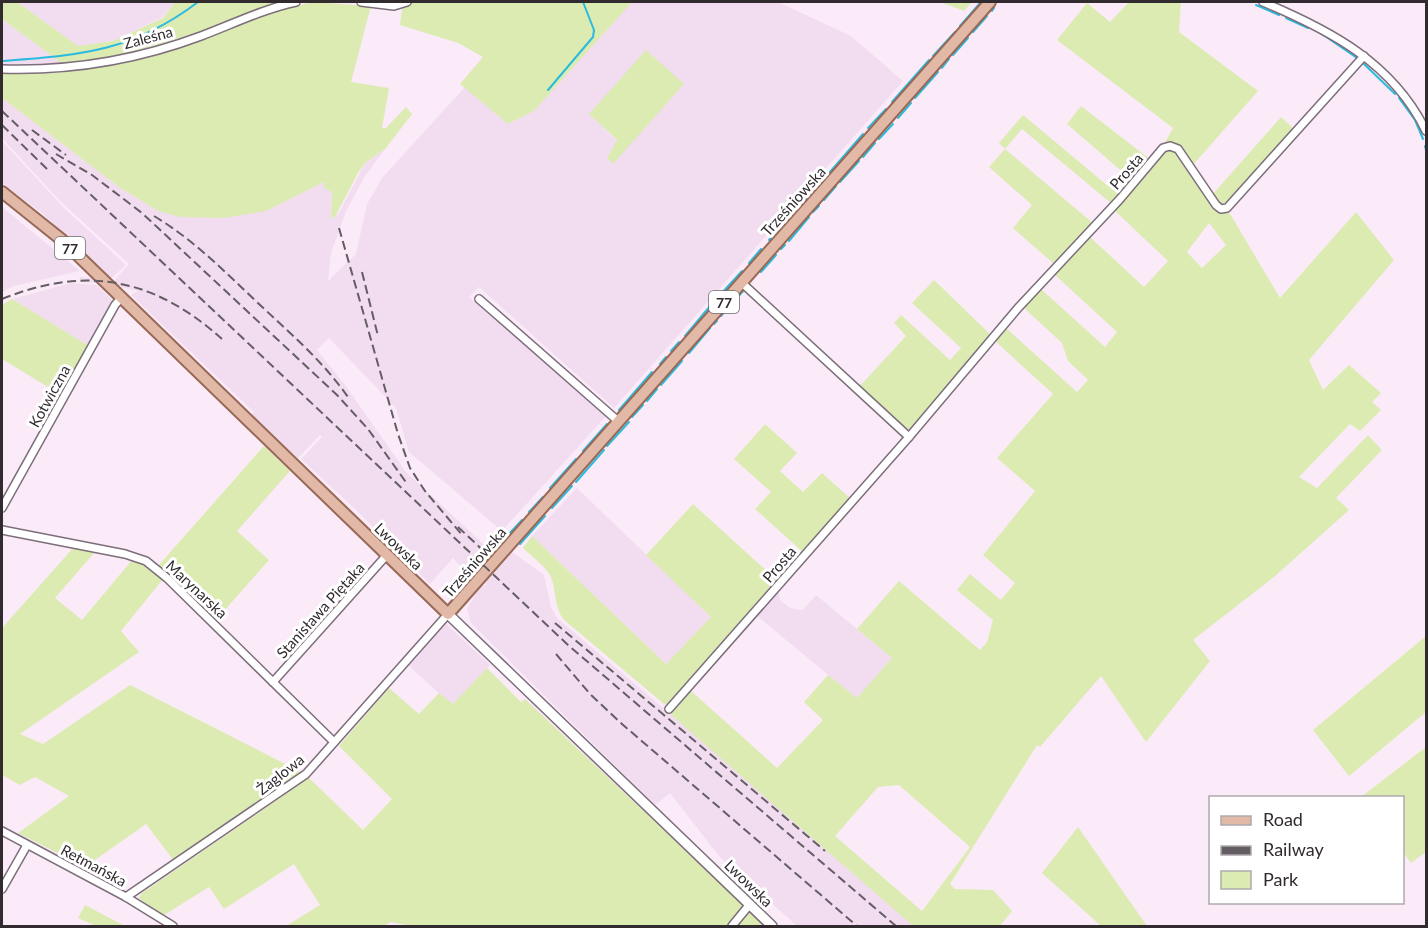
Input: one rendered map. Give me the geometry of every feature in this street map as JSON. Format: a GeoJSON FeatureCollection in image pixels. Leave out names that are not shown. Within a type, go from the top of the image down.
{"type":"FeatureCollection","features":[{"type":"Feature","properties":{"kind":"main road","name":"Trześniowska"},"geometry":{"type":"LineString","coordinates":[[448,614],[990,2]]}},
{"type":"Feature","properties":{"kind":"main road","name":"Lwowska"},"geometry":{"type":"LineString","coordinates":[[2,192],[58,237],[122,298],[386,556],[772,927]]}},
{"type":"Feature","properties":{"kind":"street","name":"Zaleśna"},"geometry":{"type":"LineString","coordinates":[[2,69],[49,69],[101,63],[200,36],[253,13],[297,2]]}},
{"type":"Feature","properties":{"kind":"street"},"geometry":{"type":"LineString","coordinates":[[361,2],[394,6],[407,2]]}},
{"type":"Feature","properties":{"kind":"street"},"geometry":{"type":"LineString","coordinates":[[1263,2],[1323,28],[1364,56],[1407,97],[1426,130]]}},
{"type":"Feature","properties":{"kind":"street","name":"Prosta"},"geometry":{"type":"LineString","coordinates":[[669,709],[909,437],[1018,308],[1120,199],[1163,148],[1170,146],[1178,149],[1216,206],[1221,209],[1227,208],[1364,56]]}},
{"type":"Feature","properties":{"kind":"street"},"geometry":{"type":"LineString","coordinates":[[741,282],[909,437]]}},
{"type":"Feature","properties":{"kind":"street","name":"Kotwiczna"},"geometry":{"type":"LineString","coordinates":[[2,508],[115,305],[122,298]]}},
{"type":"Feature","properties":{"kind":"street"},"geometry":{"type":"LineString","coordinates":[[479,299],[618,421]]}},
{"type":"Feature","properties":{"kind":"street","name":"Marynarska"},"geometry":{"type":"LineString","coordinates":[[2,530],[125,554],[146,561],[334,742]]}},
{"type":"Feature","properties":{"kind":"street","name":"Stanisława Piętaka"},"geometry":{"type":"LineString","coordinates":[[273,682],[386,556]]}},
{"type":"Feature","properties":{"kind":"street","name":"Żaglowa"},"geometry":{"type":"LineString","coordinates":[[126,897],[296,782],[448,614]]}},
{"type":"Feature","properties":{"kind":"street","name":"Retmańska"},"geometry":{"type":"LineString","coordinates":[[2,831],[126,897],[173,927]]}},
{"type":"Feature","properties":{"kind":"street"},"geometry":{"type":"LineString","coordinates":[[2,889],[27,845]]}},
{"type":"Feature","properties":{"kind":"street"},"geometry":{"type":"LineString","coordinates":[[732,927],[750,904]]}},
{"type":"Feature","properties":{"kind":"shaded area"},"geometry":{"type":"Polygon","coordinates":[[[17,2],[175,2],[163,17],[113,41],[78,46],[17,2]]]}},
{"type":"Feature","properties":{"kind":"shaded area"},"geometry":{"type":"Polygon","coordinates":[[[631,2],[778,2],[851,36],[903,81],[614,408],[479,287],[469,297],[606,416],[502,531],[409,452],[396,408],[329,338],[317,350],[345,385],[406,472],[493,553],[489,557],[499,566],[512,552],[544,575],[551,607],[557,618],[740,773],[913,926],[797,926],[719,856],[670,793],[655,805],[471,623],[467,609],[480,587],[487,585],[474,573],[470,577],[453,558],[430,584],[301,459],[322,437],[320,435],[298,458],[251,416],[254,412],[131,295],[138,291],[107,284],[80,282],[80,277],[115,280],[129,264],[59,200],[2,138],[2,98],[119,187],[158,211],[266,211],[326,181],[332,192],[331,218],[340,211],[365,163],[386,148],[365,176],[346,211],[331,253],[328,281],[356,254],[367,204],[382,178],[465,87],[508,124],[533,111],[631,2]],[[684,84],[589,114],[618,142],[608,154],[684,84]]]}},
{"type":"Feature","properties":{"kind":"shaded area"},"geometry":{"type":"Polygon","coordinates":[[[2,19],[64,65],[3,66],[2,19]]]}},
{"type":"Feature","properties":{"kind":"shaded area"},"geometry":{"type":"Polygon","coordinates":[[[2,141],[64,208],[126,265],[110,279],[42,213],[2,183],[2,141]]]}},
{"type":"Feature","properties":{"kind":"shaded area"},"geometry":{"type":"Polygon","coordinates":[[[2,207],[80,271],[14,286],[2,292],[2,207]]]}},
{"type":"Feature","properties":{"kind":"shaded area"},"geometry":{"type":"Polygon","coordinates":[[[71,283],[97,285],[114,302],[89,346],[12,299],[71,283]]]}},
{"type":"Feature","properties":{"kind":"shaded area"},"geometry":{"type":"Polygon","coordinates":[[[577,488],[711,617],[666,664],[532,536],[577,488]]]}},
{"type":"Feature","properties":{"kind":"shaded area"},"geometry":{"type":"Polygon","coordinates":[[[778,589],[780,600],[790,608],[803,610],[816,595],[892,658],[857,699],[756,615],[778,589]]]}},
{"type":"Feature","properties":{"kind":"shaded area"},"geometry":{"type":"Polygon","coordinates":[[[446,624],[490,665],[452,705],[409,666],[446,624]]]}},
{"type":"Feature","properties":{"kind":"green space"},"geometry":{"type":"Polygon","coordinates":[[[2,2],[17,2],[78,46],[113,41],[163,18],[175,2],[281,2],[169,42],[64,65],[2,19],[2,2]]]}},
{"type":"Feature","properties":{"kind":"green space"},"geometry":{"type":"Polygon","coordinates":[[[313,2],[371,6],[351,82],[389,88],[382,128],[386,128],[406,107],[412,114],[386,148],[365,163],[335,217],[331,218],[332,192],[324,188],[324,182],[266,211],[224,218],[180,217],[158,211],[119,187],[2,98],[2,73],[67,72],[118,63],[313,2]]]}},
{"type":"Feature","properties":{"kind":"green space"},"geometry":{"type":"Polygon","coordinates":[[[412,2],[632,2],[534,111],[508,124],[460,84],[483,57],[458,43],[400,25],[402,9],[412,2]]]}},
{"type":"Feature","properties":{"kind":"green space"},"geometry":{"type":"Polygon","coordinates":[[[940,2],[972,2],[964,11],[940,2]]]}},
{"type":"Feature","properties":{"kind":"green space"},"geometry":{"type":"Polygon","coordinates":[[[1129,2],[1181,2],[1179,32],[1258,91],[1193,165],[1179,145],[1171,142],[1163,146],[1173,128],[1057,40],[1087,3],[1110,22],[1129,2]]]}},
{"type":"Feature","properties":{"kind":"green space"},"geometry":{"type":"Polygon","coordinates":[[[646,50],[684,84],[613,164],[607,158],[617,140],[589,114],[646,50]]]}},
{"type":"Feature","properties":{"kind":"green space"},"geometry":{"type":"Polygon","coordinates":[[[1081,106],[1151,160],[1133,181],[1067,124],[1081,106]]]}},
{"type":"Feature","properties":{"kind":"green space"},"geometry":{"type":"Polygon","coordinates":[[[1023,115],[1120,196],[1112,204],[1022,129],[1005,149],[999,143],[1023,115]]]}},
{"type":"Feature","properties":{"kind":"green space"},"geometry":{"type":"Polygon","coordinates":[[[1281,117],[1294,129],[1230,202],[1219,205],[1212,195],[1281,117]]]}},
{"type":"Feature","properties":{"kind":"green space"},"geometry":{"type":"Polygon","coordinates":[[[1172,148],[1183,158],[1217,212],[1229,212],[1280,298],[1356,212],[1394,260],[1309,360],[1323,390],[1349,365],[1381,393],[1372,402],[1381,410],[1360,431],[1350,424],[1299,477],[1317,488],[1368,435],[1382,450],[1336,498],[1349,510],[1274,577],[1193,640],[1210,661],[1146,742],[1101,676],[1040,747],[1037,745],[950,884],[955,889],[993,890],[1012,911],[1000,926],[913,926],[669,713],[690,690],[777,768],[823,720],[804,702],[828,675],[857,698],[892,658],[857,629],[899,581],[980,650],[987,642],[993,620],[957,590],[970,574],[1001,600],[1015,583],[983,555],[1035,491],[997,458],[1053,394],[994,340],[1006,328],[1077,392],[1088,380],[1068,361],[1062,343],[1023,307],[1041,289],[1105,347],[1117,332],[1054,274],[1089,236],[1144,287],[1168,261],[1114,210],[1166,149],[1172,148]],[[1209,223],[1187,252],[1202,268],[1226,245],[1209,223]],[[899,785],[878,787],[835,836],[922,911],[970,847],[899,785]]]}},
{"type":"Feature","properties":{"kind":"green space"},"geometry":{"type":"Polygon","coordinates":[[[1005,149],[1094,224],[1055,265],[1013,228],[1032,205],[989,167],[1005,149]]]}},
{"type":"Feature","properties":{"kind":"green space"},"geometry":{"type":"Polygon","coordinates":[[[934,280],[991,335],[911,429],[904,428],[860,386],[906,336],[894,323],[901,315],[950,360],[961,348],[912,303],[934,280]]]}},
{"type":"Feature","properties":{"kind":"green space"},"geometry":{"type":"Polygon","coordinates":[[[12,299],[89,346],[61,395],[2,359],[2,305],[12,299]]]}},
{"type":"Feature","properties":{"kind":"green space"},"geometry":{"type":"Polygon","coordinates":[[[765,424],[797,453],[780,471],[803,492],[822,473],[851,499],[804,553],[755,509],[771,492],[734,459],[765,424]]]}},
{"type":"Feature","properties":{"kind":"green space"},"geometry":{"type":"Polygon","coordinates":[[[264,446],[290,471],[237,531],[269,560],[216,620],[159,565],[264,446]]]}},
{"type":"Feature","properties":{"kind":"green space"},"geometry":{"type":"Polygon","coordinates":[[[693,504],[779,582],[670,704],[664,704],[564,620],[558,609],[550,575],[523,548],[532,536],[666,664],[711,617],[646,555],[693,504]]]}},
{"type":"Feature","properties":{"kind":"green space"},"geometry":{"type":"Polygon","coordinates":[[[73,548],[95,552],[55,598],[82,620],[132,560],[145,565],[163,579],[121,631],[139,652],[20,734],[43,744],[130,685],[301,772],[174,861],[146,824],[85,867],[18,833],[69,796],[35,777],[20,785],[2,775],[2,628],[73,548]]]}},
{"type":"Feature","properties":{"kind":"green space"},"geometry":{"type":"Polygon","coordinates":[[[1426,636],[1426,712],[1349,776],[1313,730],[1426,636]]]}},
{"type":"Feature","properties":{"kind":"green space"},"geometry":{"type":"Polygon","coordinates":[[[487,668],[521,702],[525,699],[745,907],[729,926],[411,926],[391,922],[383,926],[286,926],[320,905],[294,864],[224,909],[209,887],[161,917],[139,898],[142,893],[309,778],[363,830],[392,799],[339,746],[389,688],[419,714],[439,693],[453,704],[487,668]]]}},
{"type":"Feature","properties":{"kind":"green space"},"geometry":{"type":"Polygon","coordinates":[[[1426,747],[1426,852],[1411,863],[1404,853],[1404,796],[1362,796],[1426,747]]]}},
{"type":"Feature","properties":{"kind":"green space"},"geometry":{"type":"Polygon","coordinates":[[[1078,827],[1147,926],[1101,926],[1042,873],[1078,827]]]}},
{"type":"Feature","properties":{"kind":"green space"},"geometry":{"type":"Polygon","coordinates":[[[85,905],[125,926],[96,926],[78,918],[85,905]]]}},
{"type":"Feature","properties":{"kind":"green space"},"geometry":{"type":"Polygon","coordinates":[[[748,909],[765,926],[734,926],[748,909]]]}},
{"type":"Feature","properties":{"kind":"waterway"},"geometry":{"type":"LineString","coordinates":[[2,61],[81,53],[105,48],[151,31],[174,19],[198,2]]}},
{"type":"Feature","properties":{"kind":"waterway"},"geometry":{"type":"LineString","coordinates":[[548,90],[593,37],[594,30],[583,2]]}},
{"type":"Feature","properties":{"kind":"waterway"},"geometry":{"type":"LineString","coordinates":[[960,26],[981,2]]}},
{"type":"Feature","properties":{"kind":"waterway"},"geometry":{"type":"LineString","coordinates":[[1256,5],[1279,15]]}},
{"type":"Feature","properties":{"kind":"waterway"},"geometry":{"type":"LineString","coordinates":[[973,32],[987,16]]}},
{"type":"Feature","properties":{"kind":"waterway"},"geometry":{"type":"LineString","coordinates":[[1286,18],[1308,28]]}},
{"type":"Feature","properties":{"kind":"waterway"},"geometry":{"type":"LineString","coordinates":[[933,56],[955,32]]}},
{"type":"Feature","properties":{"kind":"waterway"},"geometry":{"type":"LineString","coordinates":[[1319,32],[1357,58]]}},
{"type":"Feature","properties":{"kind":"waterway"},"geometry":{"type":"LineString","coordinates":[[953,55],[968,38]]}},
{"type":"Feature","properties":{"kind":"waterway"},"geometry":{"type":"LineString","coordinates":[[942,68],[949,59]]}},
{"type":"Feature","properties":{"kind":"waterway"},"geometry":{"type":"LineString","coordinates":[[892,102],[929,60]]}},
{"type":"Feature","properties":{"kind":"waterway"},"geometry":{"type":"LineString","coordinates":[[1363,63],[1395,94]]}},
{"type":"Feature","properties":{"kind":"waterway"},"geometry":{"type":"LineString","coordinates":[[915,98],[938,72]]}},
{"type":"Feature","properties":{"kind":"waterway"},"geometry":{"type":"LineString","coordinates":[[1399,98],[1415,120],[1423,139]]}},
{"type":"Feature","properties":{"kind":"waterway"},"geometry":{"type":"LineString","coordinates":[[898,118],[911,103]]}},
{"type":"Feature","properties":{"kind":"waterway"},"geometry":{"type":"LineString","coordinates":[[868,128],[886,109]]}},
{"type":"Feature","properties":{"kind":"waterway"},"geometry":{"type":"LineString","coordinates":[[879,139],[893,124]]}},
{"type":"Feature","properties":{"kind":"waterway"},"geometry":{"type":"LineString","coordinates":[[823,180],[863,134]]}},
{"type":"Feature","properties":{"kind":"waterway"},"geometry":{"type":"LineString","coordinates":[[863,157],[875,143]]}},
{"type":"Feature","properties":{"kind":"waterway"},"geometry":{"type":"LineString","coordinates":[[1425,146],[1426,150]]}},
{"type":"Feature","properties":{"kind":"waterway"},"geometry":{"type":"LineString","coordinates":[[840,182],[859,161]]}},
{"type":"Feature","properties":{"kind":"waterway"},"geometry":{"type":"LineString","coordinates":[[789,218],[817,186]]}},
{"type":"Feature","properties":{"kind":"waterway"},"geometry":{"type":"LineString","coordinates":[[824,200],[836,186]]}},
{"type":"Feature","properties":{"kind":"waterway"},"geometry":{"type":"LineString","coordinates":[[813,212],[819,206]]}},
{"type":"Feature","properties":{"kind":"waterway"},"geometry":{"type":"LineString","coordinates":[[789,241],[809,217]]}},
{"type":"Feature","properties":{"kind":"waterway"},"geometry":{"type":"LineString","coordinates":[[769,240],[785,222]]}},
{"type":"Feature","properties":{"kind":"waterway"},"geometry":{"type":"LineString","coordinates":[[781,249],[785,245]]}},
{"type":"Feature","properties":{"kind":"waterway"},"geometry":{"type":"LineString","coordinates":[[749,263],[761,249]]}},
{"type":"Feature","properties":{"kind":"waterway"},"geometry":{"type":"LineString","coordinates":[[761,272],[776,255]]}},
{"type":"Feature","properties":{"kind":"waterway"},"geometry":{"type":"LineString","coordinates":[[720,295],[742,271]]}},
{"type":"Feature","properties":{"kind":"waterway"},"geometry":{"type":"LineString","coordinates":[[721,316],[744,290]]}},
{"type":"Feature","properties":{"kind":"waterway"},"geometry":{"type":"LineString","coordinates":[[685,336],[711,305]]}},
{"type":"Feature","properties":{"kind":"waterway"},"geometry":{"type":"LineString","coordinates":[[714,324],[717,321]]}},
{"type":"Feature","properties":{"kind":"waterway"},"geometry":{"type":"LineString","coordinates":[[689,353],[710,328]]}},
{"type":"Feature","properties":{"kind":"waterway"},"geometry":{"type":"LineString","coordinates":[[671,351],[679,342]]}},
{"type":"Feature","properties":{"kind":"waterway"},"geometry":{"type":"LineString","coordinates":[[660,364],[666,357]]}},
{"type":"Feature","properties":{"kind":"waterway"},"geometry":{"type":"LineString","coordinates":[[661,385],[682,361]]}},
{"type":"Feature","properties":{"kind":"waterway"},"geometry":{"type":"LineString","coordinates":[[619,410],[652,372]]}},
{"type":"Feature","properties":{"kind":"waterway"},"geometry":{"type":"LineString","coordinates":[[647,401],[657,389]]}},
{"type":"Feature","properties":{"kind":"waterway"},"geometry":{"type":"LineString","coordinates":[[632,417],[643,405]]}},
{"type":"Feature","properties":{"kind":"waterway"},"geometry":{"type":"LineString","coordinates":[[607,446],[629,422]]}},
{"type":"Feature","properties":{"kind":"waterway"},"geometry":{"type":"LineString","coordinates":[[583,451],[607,424]]}},
{"type":"Feature","properties":{"kind":"waterway"},"geometry":{"type":"LineString","coordinates":[[576,482],[604,450]]}},
{"type":"Feature","properties":{"kind":"waterway"},"geometry":{"type":"LineString","coordinates":[[550,488],[576,459]]}},
{"type":"Feature","properties":{"kind":"waterway"},"geometry":{"type":"LineString","coordinates":[[552,508],[572,486]]}},
{"type":"Feature","properties":{"kind":"waterway"},"geometry":{"type":"LineString","coordinates":[[529,512],[543,497]]}},
{"type":"Feature","properties":{"kind":"waterway"},"geometry":{"type":"LineString","coordinates":[[520,544],[545,516]]}},
{"type":"Feature","properties":{"kind":"waterway"},"geometry":{"type":"LineString","coordinates":[[509,534],[522,520]]}},
{"type":"Feature","properties":{"kind":"waterway"},"geometry":{"type":"LineString","coordinates":[[488,556],[500,542]]}},
{"type":"Feature","properties":{"kind":"waterway"},"geometry":{"type":"LineString","coordinates":[[460,588],[473,573]]}},
{"type":"Feature","properties":{"kind":"railway"},"geometry":{"type":"LineString","coordinates":[[2,111],[568,645],[896,926]]}},
{"type":"Feature","properties":{"kind":"railway"},"geometry":{"type":"LineString","coordinates":[[2,125],[48,170]]}},
{"type":"Feature","properties":{"kind":"railway"},"geometry":{"type":"LineString","coordinates":[[32,130],[66,155]]}},
{"type":"Feature","properties":{"kind":"railway"},"geometry":{"type":"LineString","coordinates":[[56,154],[92,175],[142,213],[337,395],[368,429],[408,485]]}},
{"type":"Feature","properties":{"kind":"railway"},"geometry":{"type":"LineString","coordinates":[[154,216],[196,246],[234,280],[319,361],[350,400]]}},
{"type":"Feature","properties":{"kind":"railway"},"geometry":{"type":"LineString","coordinates":[[339,228],[398,434],[410,468],[425,491],[463,536]]}},
{"type":"Feature","properties":{"kind":"railway"},"geometry":{"type":"LineString","coordinates":[[362,272],[378,336]]}},
{"type":"Feature","properties":{"kind":"railway"},"geometry":{"type":"LineString","coordinates":[[2,299],[33,288],[62,282],[118,283],[171,302],[222,339]]}},
{"type":"Feature","properties":{"kind":"railway"},"geometry":{"type":"LineString","coordinates":[[458,527],[487,554]]}},
{"type":"Feature","properties":{"kind":"railway"},"geometry":{"type":"LineString","coordinates":[[555,623],[825,851]]}},
{"type":"Feature","properties":{"kind":"railway"},"geometry":{"type":"LineString","coordinates":[[556,654],[590,694],[622,724],[857,926]]}}]}
